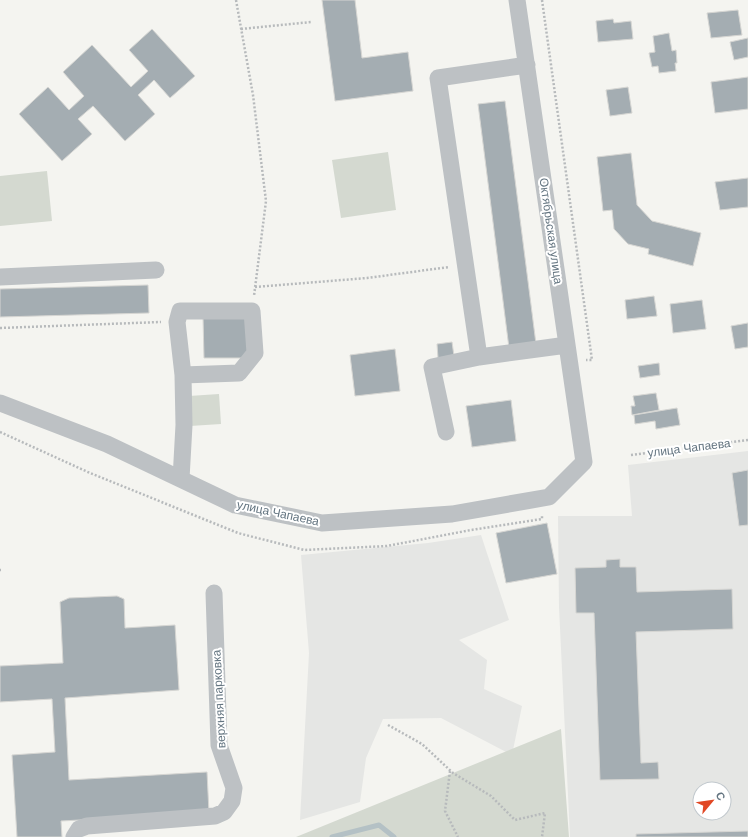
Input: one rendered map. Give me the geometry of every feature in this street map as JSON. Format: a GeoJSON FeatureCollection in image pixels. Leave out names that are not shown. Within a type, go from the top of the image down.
{"type":"FeatureCollection","features":[{"type":"Feature","properties":{"kind":"street","name":"Октябрьская улица"},"geometry":{"type":"LineString","coordinates":[[517,0],[584,462]]}},
{"type":"Feature","properties":{"kind":"street"},"geometry":{"type":"LineString","coordinates":[[479,357],[438,78],[527,65]]}},
{"type":"Feature","properties":{"kind":"street"},"geometry":{"type":"LineString","coordinates":[[0,277],[156,270]]}},
{"type":"Feature","properties":{"kind":"street"},"geometry":{"type":"LineString","coordinates":[[181,479],[184,425],[183,376],[177,322],[180,311],[252,310],[255,353],[239,373],[183,376]]}},
{"type":"Feature","properties":{"kind":"street"},"geometry":{"type":"LineString","coordinates":[[446,432],[432,367],[479,357],[567,345]]}},
{"type":"Feature","properties":{"kind":"street","name":"улица Чапаева"},"geometry":{"type":"LineString","coordinates":[[0,403],[107,444],[235,505],[322,523],[452,514],[549,497],[584,462]]}},
{"type":"Feature","properties":{"kind":"street","name":"верхняя парковка"},"geometry":{"type":"LineString","coordinates":[[74,837],[79,829],[87,826],[215,816],[224,812],[232,802],[234,788],[219,745],[214,593]]}},
{"type":"Feature","properties":{"kind":"path"},"geometry":{"type":"LineString","coordinates":[[236,0],[252,95],[266,201],[252,310]]}},
{"type":"Feature","properties":{"kind":"path"},"geometry":{"type":"LineString","coordinates":[[542,0],[592,360],[570,362]]}},
{"type":"Feature","properties":{"kind":"path"},"geometry":{"type":"LineString","coordinates":[[241,29],[312,22]]}},
{"type":"Feature","properties":{"kind":"path"},"geometry":{"type":"LineString","coordinates":[[255,287],[367,278],[465,265]]}},
{"type":"Feature","properties":{"kind":"path"},"geometry":{"type":"LineString","coordinates":[[0,328],[146,323]]}},
{"type":"Feature","properties":{"kind":"path","name":"улица Чапаева"},"geometry":{"type":"LineString","coordinates":[[631,455],[748,440]]}},
{"type":"Feature","properties":{"kind":"path"},"geometry":{"type":"LineString","coordinates":[[388,725],[422,744],[450,771],[491,796],[515,820],[545,813],[542,837]]}},
{"type":"Feature","properties":{"kind":"path"},"geometry":{"type":"LineString","coordinates":[[450,771],[445,811],[458,837]]}},
{"type":"Feature","properties":{"kind":"shaded area"},"geometry":{"type":"Polygon","coordinates":[[[388,152],[396,210],[341,218],[332,160],[388,152]]]}},
{"type":"Feature","properties":{"kind":"shaded area"},"geometry":{"type":"Polygon","coordinates":[[[47,171],[52,221],[0,226],[0,176],[47,171]]]}},
{"type":"Feature","properties":{"kind":"shaded area"},"geometry":{"type":"Polygon","coordinates":[[[219,394],[221,424],[190,426],[189,396],[219,394]]]}},
{"type":"Feature","properties":{"kind":"shaded area"},"geometry":{"type":"Polygon","coordinates":[[[748,451],[748,837],[570,837],[559,607],[558,516],[632,516],[628,465],[748,451]]]}},
{"type":"Feature","properties":{"kind":"shaded area"},"geometry":{"type":"Polygon","coordinates":[[[481,535],[509,620],[459,640],[487,660],[484,689],[522,706],[512,755],[441,718],[383,719],[366,758],[360,802],[300,820],[309,653],[301,555],[428,543],[481,535]]]}},
{"type":"Feature","properties":{"kind":"shaded area"},"geometry":{"type":"Polygon","coordinates":[[[561,729],[569,837],[296,837],[561,729]]]}},
{"type":"Feature","properties":{"kind":"building"},"geometry":{"type":"Polygon","coordinates":[[[322,0],[355,0],[362,58],[408,52],[413,91],[335,101],[322,0]]]}},
{"type":"Feature","properties":{"kind":"building"},"geometry":{"type":"Polygon","coordinates":[[[738,10],[742,35],[711,38],[707,13],[738,10]]]}},
{"type":"Feature","properties":{"kind":"building"},"geometry":{"type":"Polygon","coordinates":[[[613,19],[614,23],[631,21],[633,39],[598,42],[596,21],[613,19]]]}},
{"type":"Feature","properties":{"kind":"building"},"geometry":{"type":"Polygon","coordinates":[[[152,29],[195,76],[170,98],[154,80],[138,95],[155,114],[125,141],[93,106],[78,119],[92,134],[62,161],[19,114],[48,87],[69,110],[84,96],[63,72],[92,45],[131,87],[148,71],[129,50],[152,29]]]}},
{"type":"Feature","properties":{"kind":"building"},"geometry":{"type":"Polygon","coordinates":[[[669,33],[672,51],[676,50],[676,71],[659,73],[658,66],[652,67],[649,53],[655,52],[653,36],[669,33]]]}},
{"type":"Feature","properties":{"kind":"building"},"geometry":{"type":"Polygon","coordinates":[[[748,38],[748,57],[734,60],[730,42],[748,38]]]}},
{"type":"Feature","properties":{"kind":"building"},"geometry":{"type":"Polygon","coordinates":[[[748,77],[748,109],[715,113],[711,82],[748,77]]]}},
{"type":"Feature","properties":{"kind":"building"},"geometry":{"type":"Polygon","coordinates":[[[628,87],[632,113],[610,116],[606,90],[628,87]]]}},
{"type":"Feature","properties":{"kind":"building"},"geometry":{"type":"Polygon","coordinates":[[[505,101],[536,344],[509,348],[478,104],[505,101]]]}},
{"type":"Feature","properties":{"kind":"building"},"geometry":{"type":"Polygon","coordinates":[[[631,153],[637,205],[652,221],[701,233],[693,266],[648,254],[649,249],[628,244],[614,229],[612,210],[603,211],[597,157],[631,153]]]}},
{"type":"Feature","properties":{"kind":"building"},"geometry":{"type":"Polygon","coordinates":[[[748,178],[748,207],[720,210],[715,182],[748,178]]]}},
{"type":"Feature","properties":{"kind":"building"},"geometry":{"type":"Polygon","coordinates":[[[148,285],[149,313],[0,317],[0,289],[148,285]]]}},
{"type":"Feature","properties":{"kind":"building"},"geometry":{"type":"Polygon","coordinates":[[[654,296],[657,316],[627,319],[625,300],[654,296]]]}},
{"type":"Feature","properties":{"kind":"building"},"geometry":{"type":"Polygon","coordinates":[[[702,300],[706,329],[673,333],[670,304],[702,300]]]}},
{"type":"Feature","properties":{"kind":"building"},"geometry":{"type":"Polygon","coordinates":[[[248,316],[249,358],[204,358],[203,317],[248,316]]]}},
{"type":"Feature","properties":{"kind":"building"},"geometry":{"type":"Polygon","coordinates":[[[748,323],[748,347],[735,349],[731,326],[748,323]]]}},
{"type":"Feature","properties":{"kind":"building"},"geometry":{"type":"Polygon","coordinates":[[[452,342],[454,356],[438,358],[437,344],[452,342]]]}},
{"type":"Feature","properties":{"kind":"building"},"geometry":{"type":"Polygon","coordinates":[[[395,349],[400,391],[355,396],[350,355],[395,349]]]}},
{"type":"Feature","properties":{"kind":"building"},"geometry":{"type":"Polygon","coordinates":[[[659,363],[660,375],[640,378],[638,366],[659,363]]]}},
{"type":"Feature","properties":{"kind":"building"},"geometry":{"type":"Polygon","coordinates":[[[656,393],[659,410],[632,415],[631,406],[635,406],[633,396],[656,393]]]}},
{"type":"Feature","properties":{"kind":"building"},"geometry":{"type":"Polygon","coordinates":[[[511,400],[516,441],[472,447],[466,406],[511,400]]]}},
{"type":"Feature","properties":{"kind":"building"},"geometry":{"type":"Polygon","coordinates":[[[677,408],[680,425],[656,429],[655,421],[635,424],[634,415],[677,408]]]}},
{"type":"Feature","properties":{"kind":"building"},"geometry":{"type":"Polygon","coordinates":[[[748,470],[748,525],[739,526],[732,473],[748,470]]]}},
{"type":"Feature","properties":{"kind":"building"},"geometry":{"type":"Polygon","coordinates":[[[547,523],[557,574],[506,583],[496,533],[547,523]]]}},
{"type":"Feature","properties":{"kind":"building"},"geometry":{"type":"Polygon","coordinates":[[[620,559],[620,567],[636,567],[637,592],[732,589],[733,629],[636,632],[641,763],[658,762],[659,779],[600,780],[594,613],[576,613],[575,568],[606,567],[606,560],[620,559]]]}},
{"type":"Feature","properties":{"kind":"building"},"geometry":{"type":"Polygon","coordinates":[[[117,596],[124,599],[125,628],[175,625],[179,690],[65,698],[69,780],[207,772],[209,813],[61,821],[62,837],[17,837],[12,755],[55,752],[52,699],[0,702],[0,666],[63,663],[60,602],[69,598],[117,596]]]}},
{"type":"Feature","properties":{"kind":"building"},"geometry":{"type":"Polygon","coordinates":[[[748,831],[748,837],[636,837],[636,834],[748,831]]]}},
{"type":"Feature","properties":{"kind":"waterway"},"geometry":{"type":"LineString","coordinates":[[332,837],[379,825],[394,837]]}}]}
